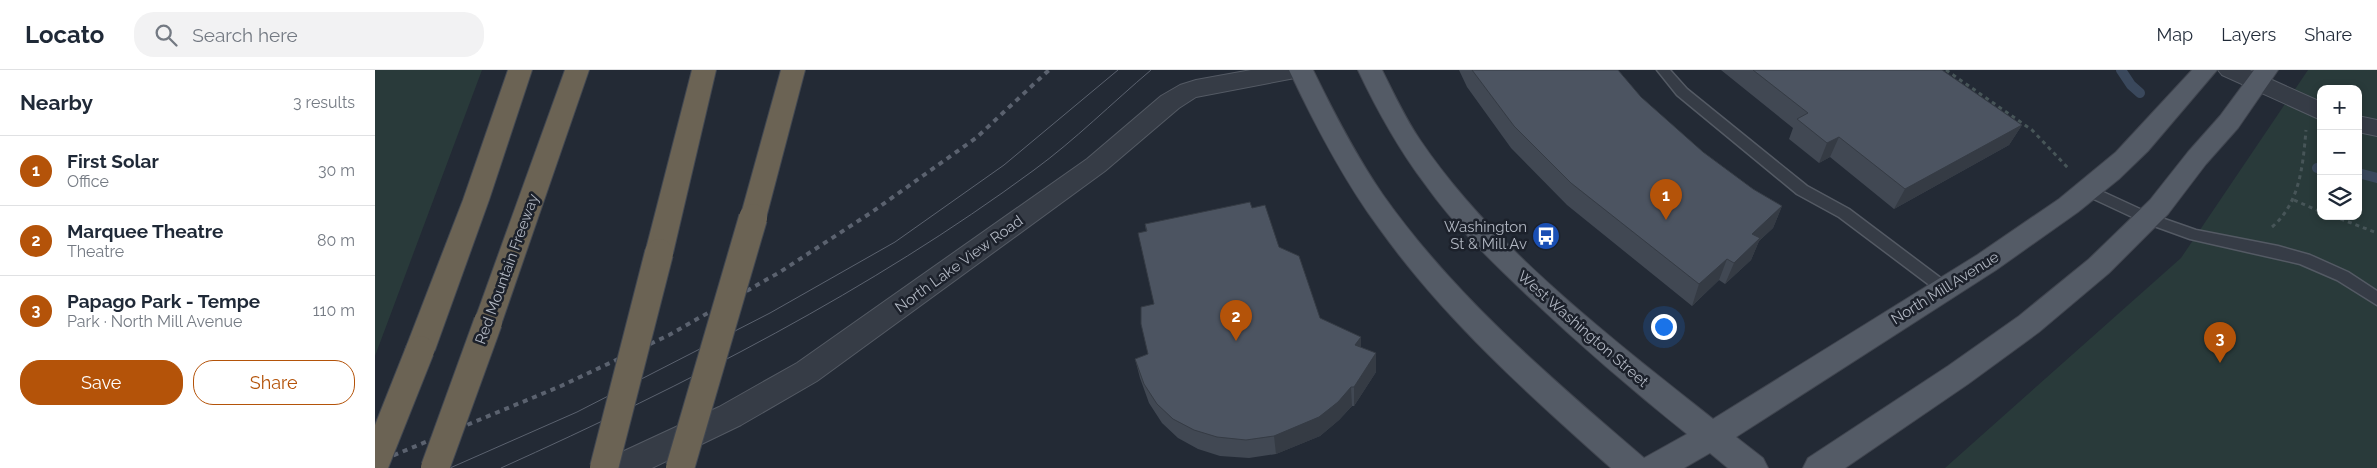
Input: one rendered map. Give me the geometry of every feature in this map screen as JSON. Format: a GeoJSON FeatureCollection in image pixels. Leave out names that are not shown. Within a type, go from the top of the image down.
{"type":"FeatureCollection","features":[{"type":"Feature","properties":{"kind":"highway"},"geometry":{"type":"LineString","coordinates":[[375,463],[476,200],[520,70]]}},
{"type":"Feature","properties":{"kind":"highway","name":"Red Mountain Freeway"},"geometry":{"type":"LineString","coordinates":[[435,468],[577,70]]}},
{"type":"Feature","properties":{"kind":"highway"},"geometry":{"type":"LineString","coordinates":[[603,468],[704,70]]}},
{"type":"Feature","properties":{"kind":"highway"},"geometry":{"type":"LineString","coordinates":[[680,468],[753,218],[793,70]]}},
{"type":"Feature","properties":{"kind":"main road"},"geometry":{"type":"LineString","coordinates":[[1301,70],[1323,118],[1351,167],[1403,242],[1439,284],[1497,345],[1633,468]]}},
{"type":"Feature","properties":{"kind":"main road","name":"West Washington Street"},"geometry":{"type":"LineString","coordinates":[[1370,70],[1402,132],[1422,163],[1459,211],[1516,269],[1656,393],[1752,468]]}},
{"type":"Feature","properties":{"kind":"main road","name":"North Mill Avenue"},"geometry":{"type":"LineString","coordinates":[[1655,468],[1712,438],[2027,235],[2088,190],[2148,134],[2205,70]]}},
{"type":"Feature","properties":{"kind":"main road"},"geometry":{"type":"LineString","coordinates":[[1819,468],[1950,380],[2029,324],[2099,266],[2147,219],[2229,122],[2262,76]]}},
{"type":"Feature","properties":{"kind":"street","name":"North Lake View Road"},"geometry":{"type":"LineString","coordinates":[[620,468],[729,416],[807,372],[1095,165],[1170,102],[1204,86],[1295,70]]}},
{"type":"Feature","properties":{"kind":"street"},"geometry":{"type":"LineString","coordinates":[[2230,70],[2262,76],[2307,107],[2317,111]]}},
{"type":"Feature","properties":{"kind":"street"},"geometry":{"type":"LineString","coordinates":[[2362,125],[2377,128]]}},
{"type":"Feature","properties":{"kind":"lane"},"geometry":{"type":"LineString","coordinates":[[1663,70],[1681,92],[1802,190],[1844,213],[1945,289]]}},
{"type":"Feature","properties":{"kind":"lane"},"geometry":{"type":"LineString","coordinates":[[2088,190],[2147,219],[2209,240],[2277,251],[2310,260],[2341,274],[2377,299]]}},
{"type":"Feature","properties":{"kind":"path"},"geometry":{"type":"LineString","coordinates":[[1946,70],[2033,130],[2088,190]]}},
{"type":"Feature","properties":{"kind":"path"},"geometry":{"type":"LineString","coordinates":[[2241,246],[2278,223],[2294,200],[2307,132]]}},
{"type":"Feature","properties":{"kind":"path"},"geometry":{"type":"LineString","coordinates":[[2294,200],[2317,210]]}},
{"type":"Feature","properties":{"kind":"path"},"geometry":{"type":"LineString","coordinates":[[2343,220],[2377,233]]}},
{"type":"Feature","properties":{"kind":"shaded area"},"geometry":{"type":"Polygon","coordinates":[[[375,70],[482,70],[375,356],[375,70]]]}},
{"type":"Feature","properties":{"kind":"shaded area"},"geometry":{"type":"Polygon","coordinates":[[[2308,70],[2377,70],[2377,468],[1945,468],[2181,258],[2308,70]]]}},
{"type":"Feature","properties":{"kind":"building"},"geometry":{"type":"Polygon","coordinates":[[[1472,70],[1618,70],[1641,97],[1703,152],[1753,189],[1782,206],[1752,234],[1760,238],[1734,263],[1727,259],[1699,284],[1571,183],[1514,126],[1472,70]]]}},
{"type":"Feature","properties":{"kind":"building"},"geometry":{"type":"Polygon","coordinates":[[[1753,70],[1942,70],[2022,125],[1905,189],[1839,137],[1827,143],[1797,119],[1808,113],[1753,70]]]}},
{"type":"Feature","properties":{"kind":"building"},"geometry":{"type":"Polygon","coordinates":[[[1250,202],[1252,208],[1265,205],[1279,247],[1299,256],[1320,318],[1361,337],[1355,345],[1376,353],[1354,387],[1351,387],[1338,402],[1319,417],[1274,436],[1246,440],[1217,437],[1194,430],[1173,419],[1157,404],[1144,384],[1135,359],[1148,354],[1141,324],[1141,307],[1154,304],[1138,233],[1147,231],[1145,224],[1250,202]]]}},
{"type":"Feature","properties":{"kind":"waterway"},"geometry":{"type":"LineString","coordinates":[[2121,70],[2131,85],[2140,93]]}},
{"type":"Feature","properties":{"kind":"waterway"},"geometry":{"type":"LineString","coordinates":[[2362,174],[2377,178]]}},
{"type":"Feature","properties":{"kind":"tram line"},"geometry":{"type":"LineString","coordinates":[[450,468],[577,412],[770,313],[895,242],[1004,165],[1118,70]]}},
{"type":"Feature","properties":{"kind":"tram line"},"geometry":{"type":"LineString","coordinates":[[501,468],[708,369],[776,333],[908,256],[1034,170],[1079,134],[1151,70]]}},
{"type":"Feature","properties":{"kind":"railway"},"geometry":{"type":"LineString","coordinates":[[375,463],[561,386],[669,335],[780,272],[872,212],[976,138],[1049,70]]}},
{"type":"Feature","properties":{"kind":"place","name":"First Solar"},"geometry":{"type":"Point","coordinates":[1666,220]}},
{"type":"Feature","properties":{"kind":"place","name":"Washington St & Mill Av"},"geometry":{"type":"Point","coordinates":[1546,236]}},
{"type":"Feature","properties":{"kind":"place","name":"Marquee Theatre"},"geometry":{"type":"Point","coordinates":[1236,341]}},
{"type":"Feature","properties":{"kind":"place","name":"Papago Park - Tempe"},"geometry":{"type":"Point","coordinates":[2220,363]}}]}
